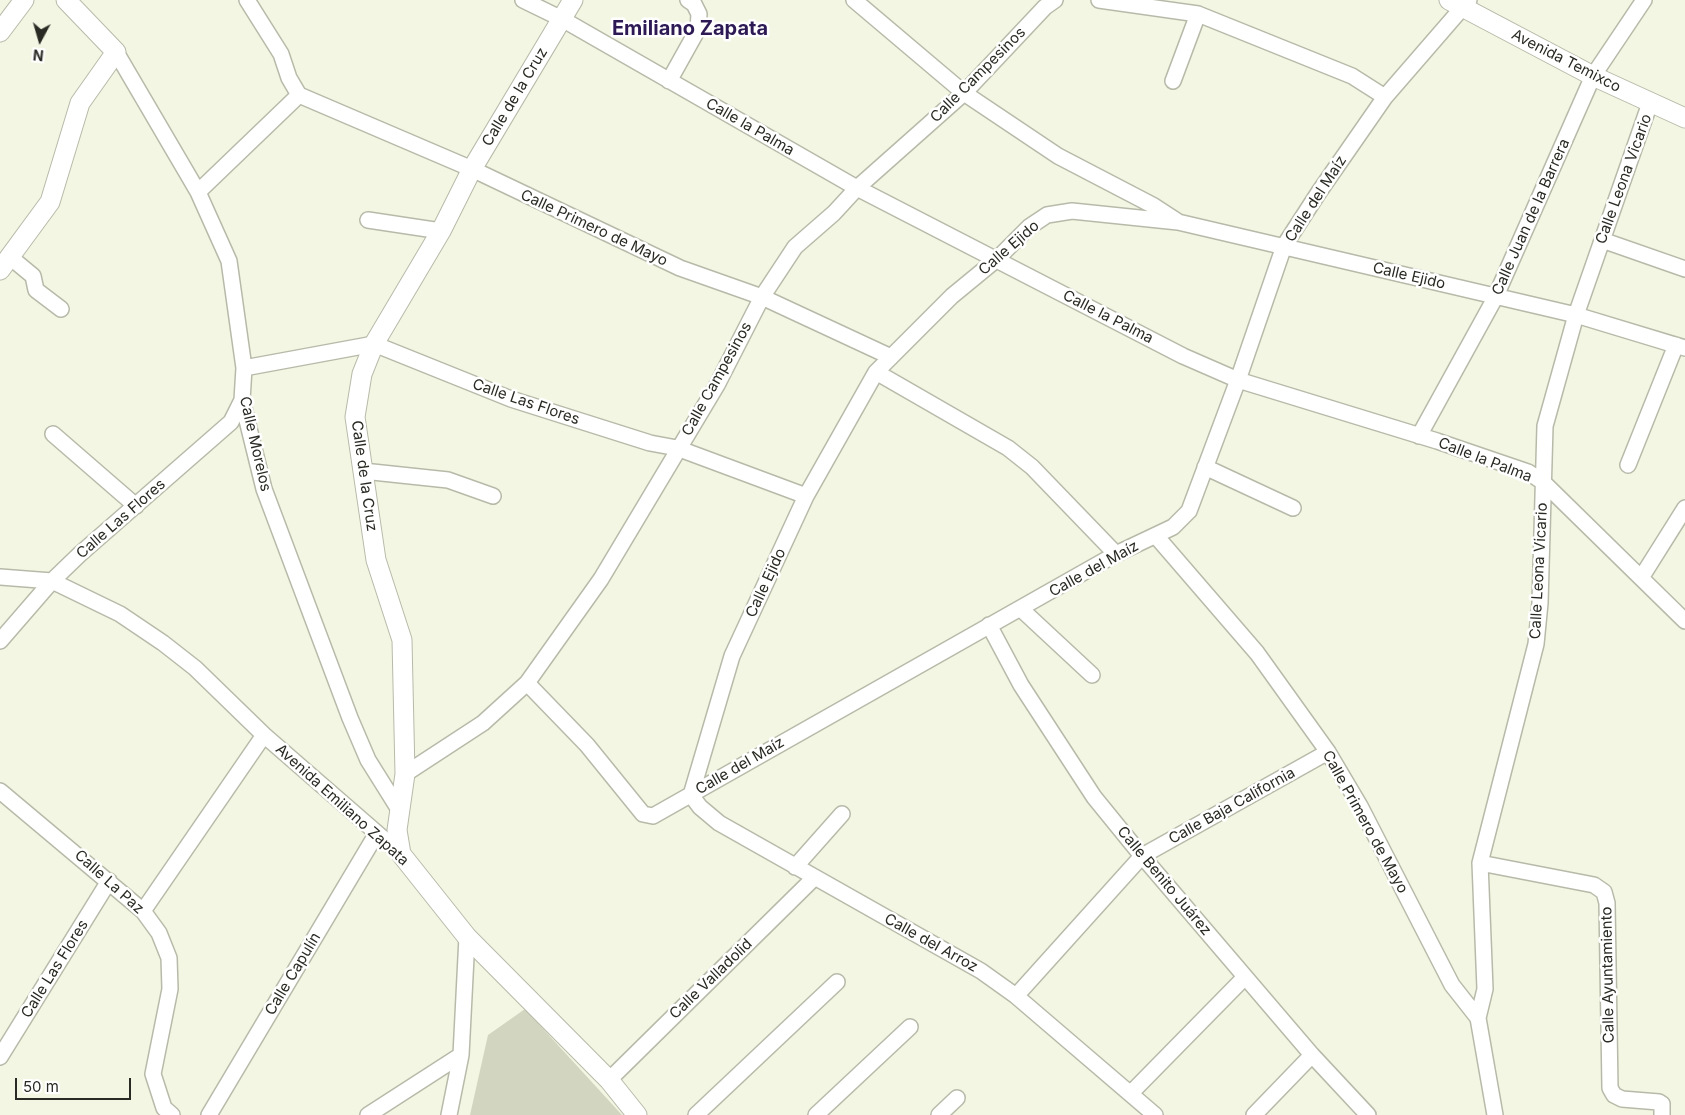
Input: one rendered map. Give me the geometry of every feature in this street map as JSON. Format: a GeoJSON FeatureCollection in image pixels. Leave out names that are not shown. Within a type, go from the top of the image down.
{"type":"FeatureCollection","features":[{"type":"Feature","properties":{"kind":"main road"},"geometry":{"type":"LineString","coordinates":[[0,32],[24,0]]}},
{"type":"Feature","properties":{"kind":"main road"},"geometry":{"type":"LineString","coordinates":[[5,264],[50,202],[80,103],[116,52],[66,0]]}},
{"type":"Feature","properties":{"kind":"main road","name":"Calle de la Cruz"},"geometry":{"type":"LineString","coordinates":[[401,854],[397,830],[398,808],[405,774],[402,640],[376,560],[355,416],[357,394],[364,366],[374,344],[441,231],[472,169],[574,0]]}},
{"type":"Feature","properties":{"kind":"main road","name":"Avenida Temixco"},"geometry":{"type":"LineString","coordinates":[[1460,2],[1593,76],[1650,104],[1685,118]]}},
{"type":"Feature","properties":{"kind":"main road","name":"Avenida Emiliano Zapata"},"geometry":{"type":"LineString","coordinates":[[401,854],[467,937],[609,1080],[637,1115]]}},
{"type":"Feature","properties":{"kind":"street"},"geometry":{"type":"LineString","coordinates":[[198,192],[299,94],[289,78],[282,54],[246,0]]}},
{"type":"Feature","properties":{"kind":"street","name":"Calle la Palma"},"geometry":{"type":"LineString","coordinates":[[522,0],[562,20],[857,188],[1183,356],[1238,380],[1420,436],[1528,472],[1542,482],[1685,621]]}},
{"type":"Feature","properties":{"kind":"street"},"geometry":{"type":"LineString","coordinates":[[669,81],[698,29],[699,14],[694,4],[688,0]]}},
{"type":"Feature","properties":{"kind":"street"},"geometry":{"type":"LineString","coordinates":[[854,0],[964,93],[1058,156],[1154,206],[1178,222]]}},
{"type":"Feature","properties":{"kind":"street","name":"Calle Campesinos"},"geometry":{"type":"LineString","coordinates":[[405,774],[483,723],[527,682],[601,579],[677,448],[717,385],[762,297],[795,247],[834,213],[857,188],[964,93],[1045,7],[1055,0]]}},
{"type":"Feature","properties":{"kind":"street"},"geometry":{"type":"LineString","coordinates":[[1098,0],[1198,14],[1352,76],[1385,97]]}},
{"type":"Feature","properties":{"kind":"street","name":"Calle Juan de la Barrera"},"geometry":{"type":"LineString","coordinates":[[1420,436],[1495,298],[1593,76],[1644,0]]}},
{"type":"Feature","properties":{"kind":"street","name":"Calle del Maíz"},"geometry":{"type":"LineString","coordinates":[[527,682],[587,745],[643,814],[653,816],[989,625],[1021,610],[1116,554],[1172,527],[1189,511],[1238,380],[1284,246],[1385,97],[1460,2]]}},
{"type":"Feature","properties":{"kind":"street"},"geometry":{"type":"LineString","coordinates":[[1173,81],[1198,14]]}},
{"type":"Feature","properties":{"kind":"street","name":"Calle Morelos"},"geometry":{"type":"LineString","coordinates":[[116,52],[198,192],[229,261],[244,368],[242,400],[264,489],[328,663],[368,760],[398,808]]}},
{"type":"Feature","properties":{"kind":"street","name":"Calle Primero de Mayo"},"geometry":{"type":"LineString","coordinates":[[299,94],[472,169],[680,268],[762,297],[891,357]]}},
{"type":"Feature","properties":{"kind":"street","name":"Calle Leona Vicario"},"geometry":{"type":"LineString","coordinates":[[1478,1018],[1485,989],[1480,862],[1536,644],[1540,603],[1545,426],[1576,315],[1650,104]]}},
{"type":"Feature","properties":{"kind":"street","name":"Calle Ejido"},"geometry":{"type":"LineString","coordinates":[[691,795],[732,656],[806,496],[876,372],[952,296],[997,259],[1029,227],[1047,215],[1072,211],[1178,222],[1411,275],[1495,298],[1576,315],[1681,347]]}},
{"type":"Feature","properties":{"kind":"street"},"geometry":{"type":"LineString","coordinates":[[368,220],[441,231]]}},
{"type":"Feature","properties":{"kind":"street"},"geometry":{"type":"LineString","coordinates":[[1602,240],[1685,269]]}},
{"type":"Feature","properties":{"kind":"street"},"geometry":{"type":"LineString","coordinates":[[5,264],[33,276],[36,290],[61,309]]}},
{"type":"Feature","properties":{"kind":"street"},"geometry":{"type":"LineString","coordinates":[[244,368],[374,344]]}},
{"type":"Feature","properties":{"kind":"street","name":"Calle Las Flores"},"geometry":{"type":"LineString","coordinates":[[374,344],[511,399],[650,443],[677,448],[806,496]]}},
{"type":"Feature","properties":{"kind":"street"},"geometry":{"type":"LineString","coordinates":[[1628,465],[1681,347]]}},
{"type":"Feature","properties":{"kind":"street"},"geometry":{"type":"LineString","coordinates":[[876,372],[1008,448],[1032,467],[1116,554]]}},
{"type":"Feature","properties":{"kind":"street","name":"Calle Las Flores"},"geometry":{"type":"LineString","coordinates":[[0,641],[52,581],[80,554],[232,422],[242,400]]}},
{"type":"Feature","properties":{"kind":"street"},"geometry":{"type":"LineString","coordinates":[[53,434],[136,506]]}},
{"type":"Feature","properties":{"kind":"street"},"geometry":{"type":"LineString","coordinates":[[1205,467],[1293,508]]}},
{"type":"Feature","properties":{"kind":"street"},"geometry":{"type":"LineString","coordinates":[[363,471],[448,480],[493,496]]}},
{"type":"Feature","properties":{"kind":"street"},"geometry":{"type":"LineString","coordinates":[[1641,578],[1685,508]]}},
{"type":"Feature","properties":{"kind":"street","name":"Calle Primero de Mayo"},"geometry":{"type":"LineString","coordinates":[[1156,536],[1257,652],[1328,752],[1360,806],[1452,985],[1478,1018],[1495,1115]]}},
{"type":"Feature","properties":{"kind":"street"},"geometry":{"type":"LineString","coordinates":[[0,577],[52,581]]}},
{"type":"Feature","properties":{"kind":"street","name":"Avenida Emiliano Zapata"},"geometry":{"type":"LineString","coordinates":[[52,581],[120,614],[163,643],[195,668],[264,735],[401,854]]}},
{"type":"Feature","properties":{"kind":"street"},"geometry":{"type":"LineString","coordinates":[[1021,610],[1092,675]]}},
{"type":"Feature","properties":{"kind":"street","name":"Calle Benito Juárez"},"geometry":{"type":"LineString","coordinates":[[989,625],[1021,685],[1094,797],[1312,1055],[1368,1115]]}},
{"type":"Feature","properties":{"kind":"street"},"geometry":{"type":"LineString","coordinates":[[143,911],[264,735]]}},
{"type":"Feature","properties":{"kind":"street","name":"Calle Baja California"},"geometry":{"type":"LineString","coordinates":[[1016,996],[1142,856],[1328,752]]}},
{"type":"Feature","properties":{"kind":"street","name":"Calle La Paz"},"geometry":{"type":"LineString","coordinates":[[0,791],[143,911],[159,933],[169,958],[170,989],[153,1074],[164,1108],[172,1115]]}},
{"type":"Feature","properties":{"kind":"street","name":"Calle del Arroz"},"geometry":{"type":"LineString","coordinates":[[691,795],[700,807],[719,823],[981,971],[1016,996],[1155,1115]]}},
{"type":"Feature","properties":{"kind":"street"},"geometry":{"type":"LineString","coordinates":[[795,867],[842,814]]}},
{"type":"Feature","properties":{"kind":"street","name":"Calle Capulín"},"geometry":{"type":"LineString","coordinates":[[209,1115],[377,833]]}},
{"type":"Feature","properties":{"kind":"street","name":"Calle Ayuntamiento"},"geometry":{"type":"LineString","coordinates":[[1480,862],[1594,885],[1604,892],[1607,904],[1610,1088],[1614,1096],[1622,1099],[1659,1102],[1662,1104],[1662,1115]]}},
{"type":"Feature","properties":{"kind":"street","name":"Calle Valladolid"},"geometry":{"type":"LineString","coordinates":[[609,1080],[814,878]]}},
{"type":"Feature","properties":{"kind":"street","name":"Calle Las Flores"},"geometry":{"type":"LineString","coordinates":[[0,1057],[109,881]]}},
{"type":"Feature","properties":{"kind":"street"},"geometry":{"type":"LineString","coordinates":[[449,1115],[461,1055],[467,937]]}},
{"type":"Feature","properties":{"kind":"street"},"geometry":{"type":"LineString","coordinates":[[1131,1093],[1245,977]]}},
{"type":"Feature","properties":{"kind":"street"},"geometry":{"type":"LineString","coordinates":[[696,1115],[837,982]]}},
{"type":"Feature","properties":{"kind":"street"},"geometry":{"type":"LineString","coordinates":[[816,1115],[910,1027]]}},
{"type":"Feature","properties":{"kind":"street"},"geometry":{"type":"LineString","coordinates":[[368,1115],[461,1055]]}},
{"type":"Feature","properties":{"kind":"street"},"geometry":{"type":"LineString","coordinates":[[1254,1115],[1312,1055]]}},
{"type":"Feature","properties":{"kind":"street"},"geometry":{"type":"LineString","coordinates":[[938,1115],[957,1098]]}},
{"type":"Feature","properties":{"kind":"green space"},"geometry":{"type":"Polygon","coordinates":[[[525,1009],[622,1115],[470,1115],[488,1035],[525,1009]]]}},
{"type":"Feature","properties":{"kind":"district","name":"Emiliano Zapata"},"geometry":{"type":"Point","coordinates":[690,29]}}]}
